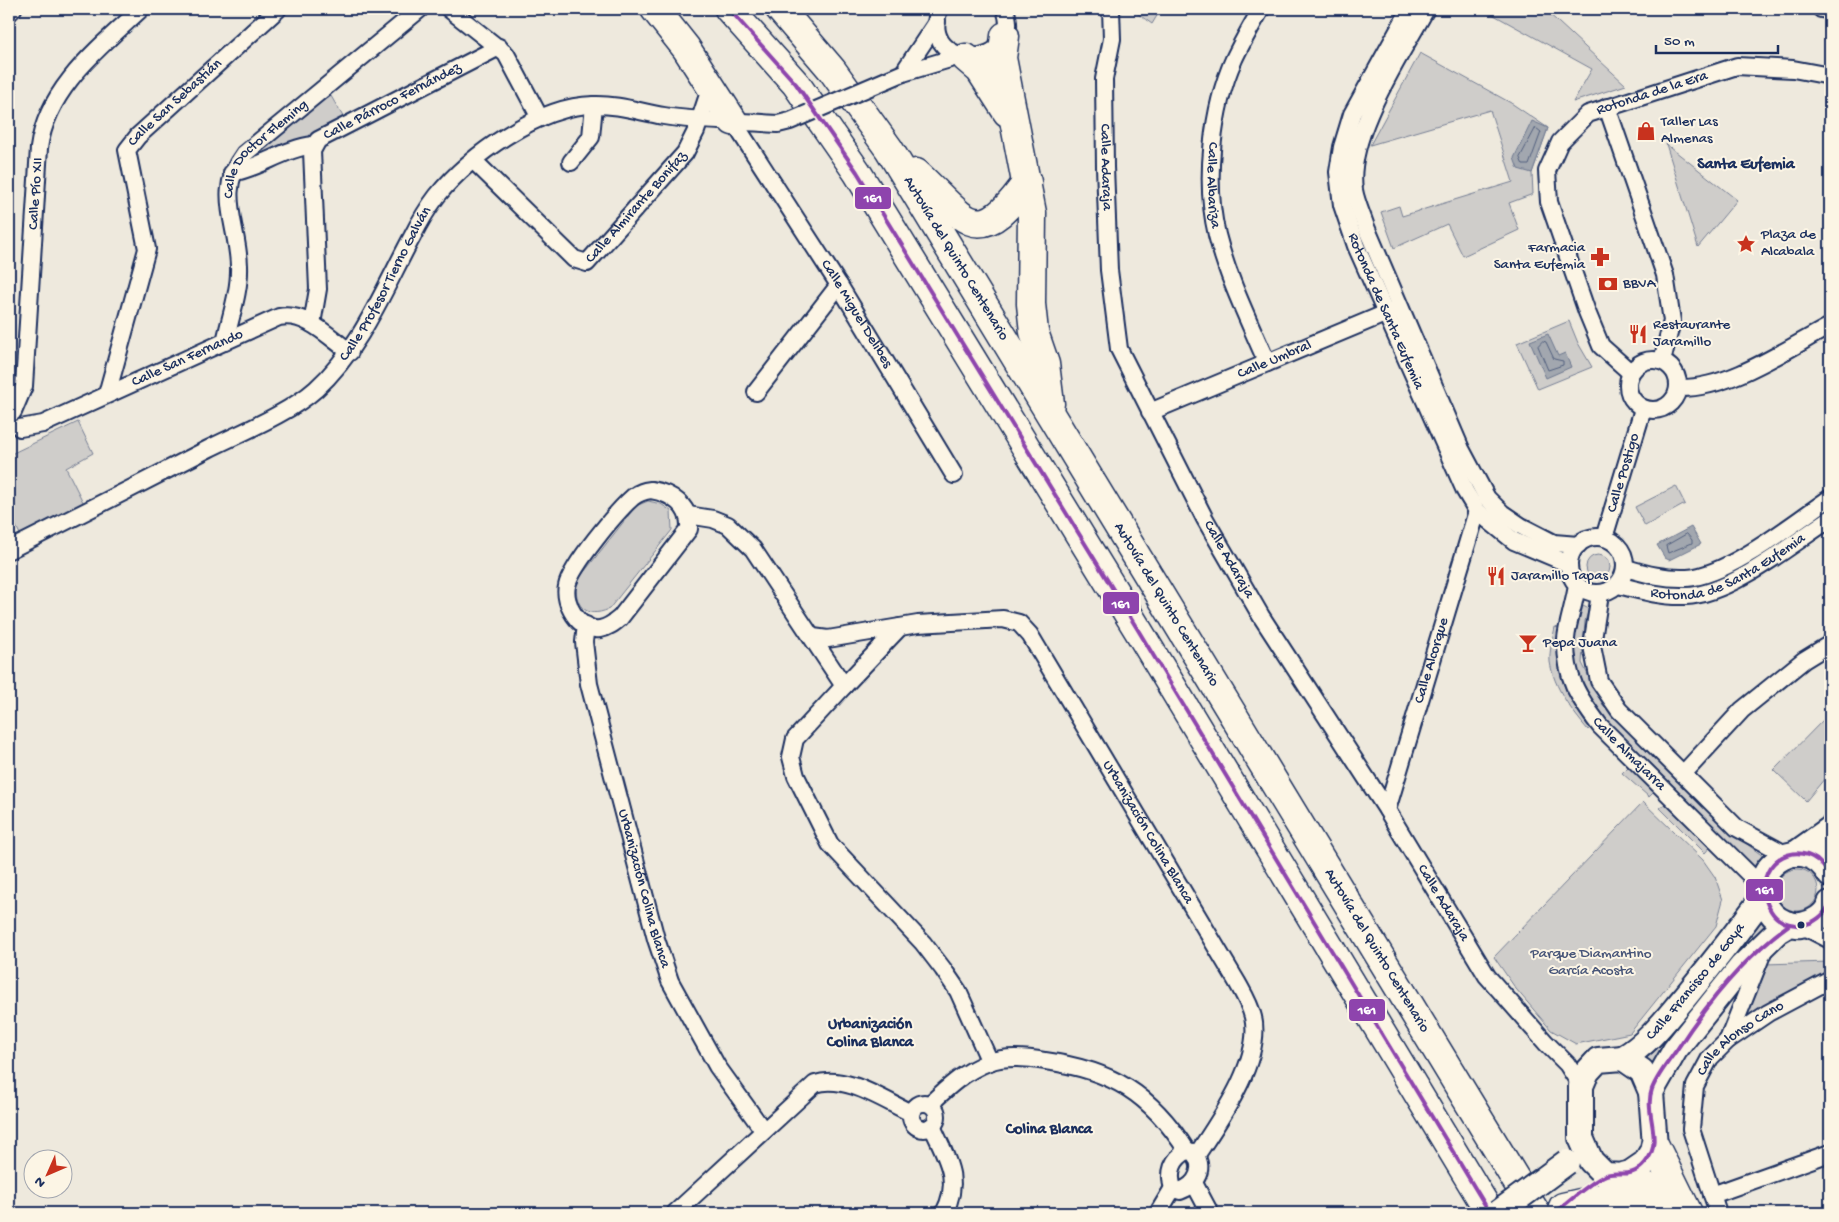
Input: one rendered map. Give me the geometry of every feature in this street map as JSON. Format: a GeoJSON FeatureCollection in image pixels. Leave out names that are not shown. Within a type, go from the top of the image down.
{"type":"FeatureCollection","features":[{"type":"Feature","properties":{"kind":"highway"},"geometry":{"type":"LineString","coordinates":[[655,9],[686,48],[734,121]]}},
{"type":"Feature","properties":{"kind":"highway"},"geometry":{"type":"LineString","coordinates":[[729,9],[796,84],[857,172],[1143,638],[1490,1213]]}},
{"type":"Feature","properties":{"kind":"highway","name":"Autovía del Quinto Centenario"},"geometry":{"type":"LineString","coordinates":[[780,9],[832,70],[889,149],[1536,1213]]}},
{"type":"Feature","properties":{"kind":"highway"},"geometry":{"type":"LineString","coordinates":[[1005,36],[1002,58],[1032,213],[1031,304],[1034,332],[1044,364],[1051,414]]}},
{"type":"Feature","properties":{"kind":"highway"},"geometry":{"type":"LineString","coordinates":[[963,57],[980,70],[1014,122]]}},
{"type":"Feature","properties":{"kind":"highway"},"geometry":{"type":"LineString","coordinates":[[889,149],[934,189],[952,211],[973,223],[992,221],[1010,206],[1027,182]]}},
{"type":"Feature","properties":{"kind":"highway"},"geometry":{"type":"LineString","coordinates":[[1655,1146],[1688,1213]]}},
{"type":"Feature","properties":{"kind":"highway"},"geometry":{"type":"LineString","coordinates":[[1615,1176],[1650,1188],[1678,1213]]}},
{"type":"Feature","properties":{"kind":"highway"},"geometry":{"type":"LineString","coordinates":[[1559,1210],[1607,1197],[1648,1202],[1673,1213]]}},
{"type":"Feature","properties":{"kind":"street"},"geometry":{"type":"LineString","coordinates":[[9,13],[13,9]]}},
{"type":"Feature","properties":{"kind":"street","name":"Calle Pío XII"},"geometry":{"type":"LineString","coordinates":[[11,412],[24,386],[39,148],[45,121],[54,103],[86,60],[142,9]]}},
{"type":"Feature","properties":{"kind":"street","name":"Calle San Sebastián"},"geometry":{"type":"LineString","coordinates":[[107,394],[147,249],[127,150],[138,136],[278,9]]}},
{"type":"Feature","properties":{"kind":"street","name":"Calle Doctor Fleming"},"geometry":{"type":"LineString","coordinates":[[225,342],[239,273],[229,196],[232,173],[244,154],[420,9]]}},
{"type":"Feature","properties":{"kind":"street"},"geometry":{"type":"LineString","coordinates":[[450,9],[506,54],[540,118]]}},
{"type":"Feature","properties":{"kind":"street"},"geometry":{"type":"LineString","coordinates":[[754,153],[756,138],[778,124],[790,121],[903,73],[963,57],[978,58],[990,54],[999,46],[1005,36],[1008,21],[1005,9]]}},
{"type":"Feature","properties":{"kind":"street","name":"Calle Adaraja"},"geometry":{"type":"LineString","coordinates":[[1111,9],[1112,39],[1104,79],[1105,167],[1109,270],[1119,349],[1205,519],[1261,616],[1387,810],[1487,976],[1546,1043]]}},
{"type":"Feature","properties":{"kind":"street","name":"Calle Albariza"},"geometry":{"type":"LineString","coordinates":[[1261,9],[1234,58],[1222,92],[1213,143],[1211,190],[1216,234],[1228,272],[1267,363]]}},
{"type":"Feature","properties":{"kind":"street","name":"Rotonda de Santa Eufemia"},"geometry":{"type":"LineString","coordinates":[[1410,9],[1352,114],[1342,147],[1338,172],[1342,205],[1356,246],[1393,310],[1487,498],[1502,513],[1521,526],[1554,543],[1578,545],[1593,537],[1604,538],[1614,542],[1624,555],[1626,568],[1618,585],[1662,595],[1688,596],[1715,590],[1737,580],[1830,519]]}},
{"type":"Feature","properties":{"kind":"street","name":"Rotonda de Santa Eufemia"},"geometry":{"type":"LineString","coordinates":[[1426,9],[1364,123],[1355,156],[1354,190],[1393,310],[1465,491],[1477,512],[1514,541],[1569,564]]}},
{"type":"Feature","properties":{"kind":"street"},"geometry":{"type":"LineString","coordinates":[[1821,9],[1830,10]]}},
{"type":"Feature","properties":{"kind":"street"},"geometry":{"type":"LineString","coordinates":[[938,16],[943,43],[963,57]]}},
{"type":"Feature","properties":{"kind":"street"},"geometry":{"type":"LineString","coordinates":[[903,73],[938,16]]}},
{"type":"Feature","properties":{"kind":"street","name":"Calle Párroco Fernández"},"geometry":{"type":"LineString","coordinates":[[312,324],[318,296],[312,151],[314,145],[318,140],[352,121],[499,47]]}},
{"type":"Feature","properties":{"kind":"street","name":"Rotonda de la Era"},"geometry":{"type":"LineString","coordinates":[[1630,372],[1601,346],[1587,312],[1549,202],[1547,171],[1560,142],[1588,114],[1737,66],[1793,68],[1830,76]]}},
{"type":"Feature","properties":{"kind":"street"},"geometry":{"type":"LineString","coordinates":[[699,120],[711,86]]}},
{"type":"Feature","properties":{"kind":"street"},"geometry":{"type":"LineString","coordinates":[[571,162],[591,137],[594,105]]}},
{"type":"Feature","properties":{"kind":"street","name":"Calle Profesor Tierno Galván"},"geometry":{"type":"LineString","coordinates":[[9,550],[293,405],[327,378],[350,352],[430,206],[447,185],[474,161],[540,118],[567,108],[594,105],[621,106],[662,116],[699,120],[778,124]]}},
{"type":"Feature","properties":{"kind":"street"},"geometry":{"type":"LineString","coordinates":[[1607,107],[1665,275],[1672,321],[1662,361]]}},
{"type":"Feature","properties":{"kind":"street","name":"Calle Almirante Bonifaz"},"geometry":{"type":"LineString","coordinates":[[474,161],[574,259],[587,263],[685,153],[699,120]]}},
{"type":"Feature","properties":{"kind":"street","name":"Calle Miguel Delibes"},"geometry":{"type":"LineString","coordinates":[[734,121],[839,285],[954,476]]}},
{"type":"Feature","properties":{"kind":"street"},"geometry":{"type":"LineString","coordinates":[[232,173],[246,170],[301,148],[314,145]]}},
{"type":"Feature","properties":{"kind":"street"},"geometry":{"type":"LineString","coordinates":[[756,392],[839,285]]}},
{"type":"Feature","properties":{"kind":"street","name":"Calle Umbral"},"geometry":{"type":"LineString","coordinates":[[1150,412],[1393,310]]}},
{"type":"Feature","properties":{"kind":"street","name":"Calle San Fernando"},"geometry":{"type":"LineString","coordinates":[[14,433],[43,424],[278,316],[297,316],[312,324],[350,352]]}},
{"type":"Feature","properties":{"kind":"street"},"geometry":{"type":"LineString","coordinates":[[1678,388],[1693,388],[1733,377],[1830,326]]}},
{"type":"Feature","properties":{"kind":"street"},"geometry":{"type":"LineString","coordinates":[[1651,359],[1662,361],[1670,366],[1678,380],[1678,388],[1671,404],[1658,411],[1643,410],[1631,400],[1627,381],[1630,372],[1636,365],[1651,359]]}},
{"type":"Feature","properties":{"kind":"street","name":"Calle Postigo"},"geometry":{"type":"LineString","coordinates":[[1604,538],[1643,410]]}},
{"type":"Feature","properties":{"kind":"street"},"geometry":{"type":"LineString","coordinates":[[11,412],[18,420],[14,433]]}},
{"type":"Feature","properties":{"kind":"street"},"geometry":{"type":"LineString","coordinates":[[642,491],[659,492],[667,494],[684,507],[688,514],[689,529],[685,536],[620,618],[601,629],[586,626],[572,612],[568,604],[566,586],[574,569],[626,504],[642,491]]}},
{"type":"Feature","properties":{"kind":"street","name":"Rotonda de Santa Eufemia"},"geometry":{"type":"LineString","coordinates":[[1626,568],[1664,578],[1688,578],[1708,574],[1731,564],[1830,498]]}},
{"type":"Feature","properties":{"kind":"street","name":"Calle Alcorque"},"geometry":{"type":"LineString","coordinates":[[1387,810],[1477,512]]}},
{"type":"Feature","properties":{"kind":"street"},"geometry":{"type":"LineString","coordinates":[[688,514],[713,519],[728,525],[741,536],[753,550],[813,636],[844,686]]}},
{"type":"Feature","properties":{"kind":"street"},"geometry":{"type":"LineString","coordinates":[[1578,545],[1571,553],[1569,564],[1570,573],[1577,585],[1588,593],[1600,594],[1618,585]]}},
{"type":"Feature","properties":{"kind":"street","name":"Calle Almajarra"},"geometry":{"type":"LineString","coordinates":[[1577,585],[1566,637],[1568,666],[1579,699],[1600,726],[1750,874],[1762,894]]}},
{"type":"Feature","properties":{"kind":"street","name":"Calle Almajarra"},"geometry":{"type":"LineString","coordinates":[[1600,594],[1592,646],[1599,681],[1619,710],[1737,828],[1791,854]]}},
{"type":"Feature","properties":{"kind":"street","name":"Urbanización Colina Blanca"},"geometry":{"type":"LineString","coordinates":[[813,636],[828,639],[900,627],[1003,619],[1012,620],[1023,626],[1044,656],[1237,982],[1253,1018],[1250,1054],[1232,1100],[1191,1154]]}},
{"type":"Feature","properties":{"kind":"street","name":"Urbanización Colina Blanca"},"geometry":{"type":"LineString","coordinates":[[586,626],[584,648],[589,684],[664,964],[702,1043],[730,1086],[763,1130]]}},
{"type":"Feature","properties":{"kind":"street"},"geometry":{"type":"LineString","coordinates":[[900,627],[795,739],[791,757],[796,776],[830,844],[916,936],[944,969],[958,992],[990,1062]]}},
{"type":"Feature","properties":{"kind":"street"},"geometry":{"type":"LineString","coordinates":[[1683,774],[1742,710],[1804,660],[1830,644]]}},
{"type":"Feature","properties":{"kind":"street","name":"Calle Francisco de Goya"},"geometry":{"type":"LineString","coordinates":[[1623,1058],[1639,1049],[1657,1030],[1723,951],[1762,894],[1763,880],[1768,869],[1830,829]]}},
{"type":"Feature","properties":{"kind":"street"},"geometry":{"type":"LineString","coordinates":[[1791,854],[1807,855],[1818,860],[1830,875]]}},
{"type":"Feature","properties":{"kind":"street"},"geometry":{"type":"LineString","coordinates":[[1762,894],[1768,908],[1776,918],[1796,924],[1830,940]]}},
{"type":"Feature","properties":{"kind":"street","name":"Calle Francisco de Goya"},"geometry":{"type":"LineString","coordinates":[[1651,1092],[1675,1050],[1742,966],[1778,931],[1820,917],[1830,903]]}},
{"type":"Feature","properties":{"kind":"street"},"geometry":{"type":"LineString","coordinates":[[1728,1040],[1756,974],[1766,943]]}},
{"type":"Feature","properties":{"kind":"street","name":"Calle Alonso Cano"},"geometry":{"type":"LineString","coordinates":[[1718,1213],[1691,1129],[1696,1086],[1710,1058],[1728,1040],[1768,1013],[1830,980]]}},
{"type":"Feature","properties":{"kind":"street"},"geometry":{"type":"LineString","coordinates":[[1546,1043],[1571,1057],[1598,1060],[1623,1058],[1642,1071],[1651,1092],[1655,1146],[1645,1163],[1615,1176],[1559,1210]]}},
{"type":"Feature","properties":{"kind":"street"},"geometry":{"type":"LineString","coordinates":[[1546,1043],[1568,1064],[1581,1086]]}},
{"type":"Feature","properties":{"kind":"street"},"geometry":{"type":"LineString","coordinates":[[930,1104],[956,1081],[990,1062],[1036,1059],[1069,1064],[1110,1078],[1139,1094],[1155,1109],[1200,1165],[1199,1173],[1194,1183],[1180,1191],[1173,1188],[1170,1180],[1171,1170],[1175,1161],[1191,1154]]}},
{"type":"Feature","properties":{"kind":"street"},"geometry":{"type":"LineString","coordinates":[[1598,1060],[1587,1072],[1581,1086],[1582,1138],[1591,1161],[1615,1176]]}},
{"type":"Feature","properties":{"kind":"street"},"geometry":{"type":"LineString","coordinates":[[675,1213],[815,1084],[826,1080],[840,1081],[911,1113],[915,1126],[921,1129],[932,1126],[938,1118],[937,1111],[930,1104],[920,1103],[911,1113]]}},
{"type":"Feature","properties":{"kind":"street"},"geometry":{"type":"LineString","coordinates":[[932,1126],[952,1171],[953,1186],[944,1213]]}},
{"type":"Feature","properties":{"kind":"street"},"geometry":{"type":"LineString","coordinates":[[1498,1213],[1567,1162],[1582,1138]]}},
{"type":"Feature","properties":{"kind":"street"},"geometry":{"type":"LineString","coordinates":[[1712,1195],[1830,1153]]}},
{"type":"Feature","properties":{"kind":"street"},"geometry":{"type":"LineString","coordinates":[[1194,1183],[1210,1213]]}},
{"type":"Feature","properties":{"kind":"street"},"geometry":{"type":"LineString","coordinates":[[1158,1213],[1173,1188]]}},
{"type":"Feature","properties":{"kind":"green space"},"geometry":{"type":"Polygon","coordinates":[[[1131,9],[1161,9],[1152,24],[1131,9]]]}},
{"type":"Feature","properties":{"kind":"green space"},"geometry":{"type":"Polygon","coordinates":[[[1483,9],[1544,9],[1626,85],[1573,102],[1592,69],[1483,9]]]}},
{"type":"Feature","properties":{"kind":"green space"},"geometry":{"type":"Polygon","coordinates":[[[1420,53],[1511,103],[1548,128],[1532,173],[1533,194],[1509,203],[1519,230],[1463,256],[1447,224],[1394,248],[1381,212],[1399,206],[1402,216],[1513,182],[1490,110],[1370,145],[1420,53]]]}},
{"type":"Feature","properties":{"kind":"green space"},"geometry":{"type":"Polygon","coordinates":[[[328,91],[345,120],[308,138],[244,161],[328,91]]]}},
{"type":"Feature","properties":{"kind":"green space"},"geometry":{"type":"Polygon","coordinates":[[[1666,144],[1737,200],[1698,247],[1666,144]]]}},
{"type":"Feature","properties":{"kind":"green space"},"geometry":{"type":"Polygon","coordinates":[[[1569,321],[1578,343],[1592,367],[1538,389],[1517,343],[1569,321]]]}},
{"type":"Feature","properties":{"kind":"green space"},"geometry":{"type":"Polygon","coordinates":[[[78,422],[93,453],[66,468],[85,506],[22,538],[9,513],[9,455],[78,422]]]}},
{"type":"Feature","properties":{"kind":"green space"},"geometry":{"type":"Polygon","coordinates":[[[1676,486],[1685,504],[1645,526],[1635,507],[1676,486]]]}},
{"type":"Feature","properties":{"kind":"green space"},"geometry":{"type":"Polygon","coordinates":[[[648,501],[661,504],[671,511],[672,530],[609,609],[601,612],[587,611],[582,608],[577,597],[577,581],[636,506],[648,501]]]}},
{"type":"Feature","properties":{"kind":"green space"},"geometry":{"type":"Polygon","coordinates":[[[1598,555],[1607,558],[1610,567],[1607,576],[1598,579],[1589,576],[1586,567],[1589,558],[1598,555]]]}},
{"type":"Feature","properties":{"kind":"green space"},"geometry":{"type":"Polygon","coordinates":[[[1583,606],[1589,609],[1585,621],[1582,663],[1603,705],[1739,838],[1768,860],[1754,880],[1732,845],[1597,710],[1576,670],[1575,634],[1583,606]]]}},
{"type":"Feature","properties":{"kind":"green space"},"geometry":{"type":"Polygon","coordinates":[[[1555,627],[1561,629],[1558,658],[1563,682],[1574,704],[1591,727],[1588,730],[1564,699],[1552,672],[1550,653],[1555,627]]]}},
{"type":"Feature","properties":{"kind":"green space"},"geometry":{"type":"Polygon","coordinates":[[[1828,715],[1830,717],[1830,772],[1806,801],[1774,770],[1828,715]]]}},
{"type":"Feature","properties":{"kind":"green space"},"geometry":{"type":"Polygon","coordinates":[[[1629,766],[1654,792],[1649,797],[1622,773],[1629,766]]]}},
{"type":"Feature","properties":{"kind":"green space","name":"Parque Diamantino García Acosta"},"geometry":{"type":"Polygon","coordinates":[[[1643,802],[1703,860],[1715,877],[1723,900],[1716,926],[1630,1033],[1576,1044],[1551,1030],[1516,989],[1494,957],[1643,802]]]}},
{"type":"Feature","properties":{"kind":"green space"},"geometry":{"type":"Polygon","coordinates":[[[1666,803],[1711,846],[1705,853],[1660,808],[1666,803]]]}},
{"type":"Feature","properties":{"kind":"green space"},"geometry":{"type":"Polygon","coordinates":[[[1797,869],[1812,875],[1818,890],[1812,905],[1797,911],[1782,905],[1776,890],[1782,875],[1797,869]]]}},
{"type":"Feature","properties":{"kind":"green space"},"geometry":{"type":"Polygon","coordinates":[[[1758,916],[1770,927],[1655,1069],[1639,1055],[1758,916]]]}},
{"type":"Feature","properties":{"kind":"green space"},"geometry":{"type":"Polygon","coordinates":[[[1830,962],[1830,970],[1740,1027],[1765,964],[1830,962]]]}},
{"type":"Feature","properties":{"kind":"water"},"geometry":{"type":"Polygon","coordinates":[[[1532,121],[1548,128],[1532,173],[1518,169],[1514,158],[1532,121]]]}},
{"type":"Feature","properties":{"kind":"water"},"geometry":{"type":"Polygon","coordinates":[[[1548,334],[1558,356],[1565,353],[1571,367],[1546,378],[1530,341],[1548,334]]]}},
{"type":"Feature","properties":{"kind":"water"},"geometry":{"type":"Polygon","coordinates":[[[1691,527],[1701,544],[1669,560],[1665,558],[1657,545],[1691,527]]]}},
{"type":"Feature","properties":{"kind":"transit line","name":"161"},"geometry":{"type":"LineString","coordinates":[[729,9],[796,84],[857,172],[1138,630],[1490,1213]]}},
{"type":"Feature","properties":{"kind":"transit line","name":"161"},"geometry":{"type":"LineString","coordinates":[[1830,875],[1817,860],[1805,854],[1794,853],[1774,863],[1767,873],[1764,884],[1765,897],[1771,911],[1777,918],[1788,924],[1801,925],[1815,921],[1822,915],[1830,903]]}},
{"type":"Feature","properties":{"kind":"transit line","name":"161"},"geometry":{"type":"LineString","coordinates":[[1555,1213],[1585,1188],[1604,1176],[1634,1172],[1645,1163],[1651,1154],[1654,1136],[1650,1098],[1652,1089],[1660,1074],[1700,1016],[1727,982],[1757,951],[1790,924]]}},
{"type":"Feature","properties":{"kind":"place","name":"Taller Las Almenas"},"geometry":{"type":"Point","coordinates":[1646,131]}},
{"type":"Feature","properties":{"kind":"place","name":"Plaza de Alcabala"},"geometry":{"type":"Point","coordinates":[1746,244]}},
{"type":"Feature","properties":{"kind":"place","name":"Farmacia Santa Eufemia"},"geometry":{"type":"Point","coordinates":[1600,257]}},
{"type":"Feature","properties":{"kind":"place","name":"BBVA"},"geometry":{"type":"Point","coordinates":[1608,284]}},
{"type":"Feature","properties":{"kind":"place","name":"Restaurante Jaramillo"},"geometry":{"type":"Point","coordinates":[1638,334]}},
{"type":"Feature","properties":{"kind":"place","name":"Jaramillo Tapas"},"geometry":{"type":"Point","coordinates":[1496,576]}},
{"type":"Feature","properties":{"kind":"place","name":"Pepa Juana"},"geometry":{"type":"Point","coordinates":[1528,643]}},
{"type":"Feature","properties":{"kind":"district","name":"Santa Eufemia"},"geometry":{"type":"Point","coordinates":[1746,165]}},
{"type":"Feature","properties":{"kind":"district","name":"Urbanización Colina Blanca"},"geometry":{"type":"Point","coordinates":[870,1034]}},
{"type":"Feature","properties":{"kind":"district","name":"Colina Blanca"},"geometry":{"type":"Point","coordinates":[1049,1130]}}]}
